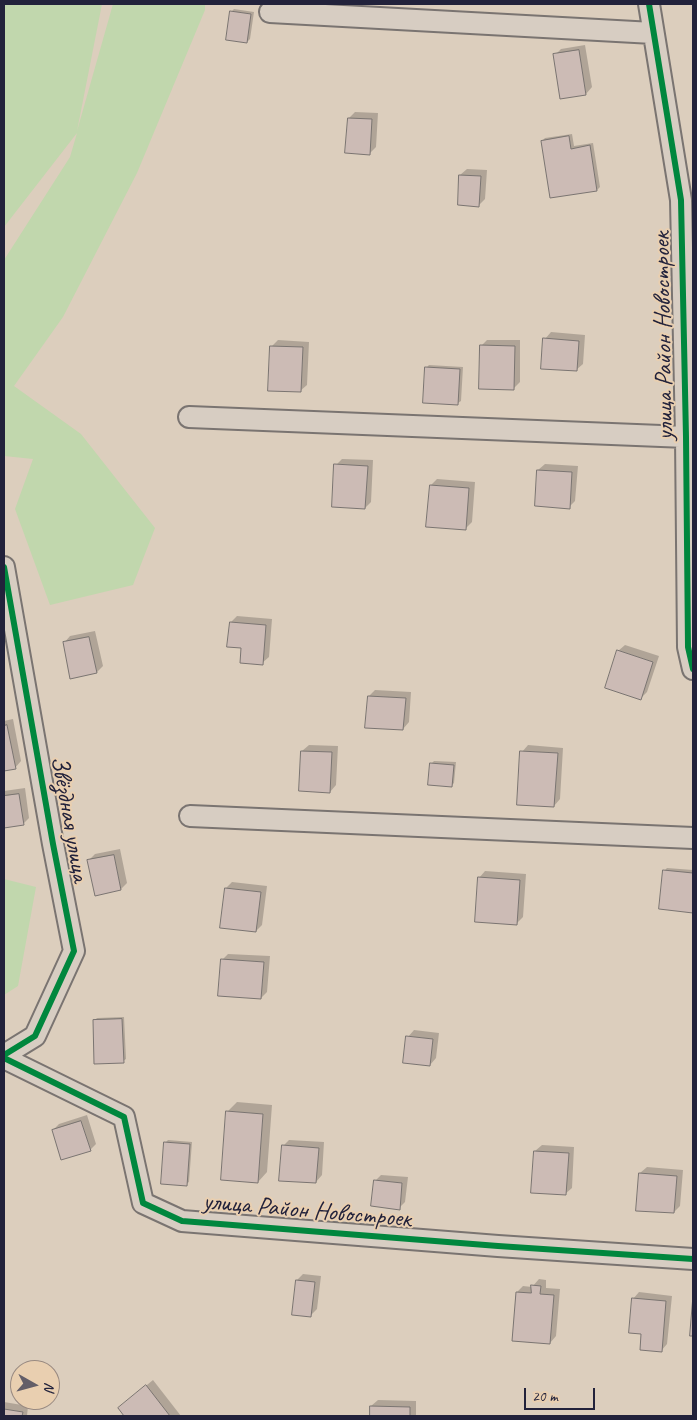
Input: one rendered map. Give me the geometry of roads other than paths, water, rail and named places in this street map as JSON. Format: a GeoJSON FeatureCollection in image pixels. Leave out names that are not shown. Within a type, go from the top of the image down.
{"type":"FeatureCollection","features":[{"type":"Feature","properties":{"kind":"street","name":"улица Район Новостроек"},"geometry":{"type":"LineString","coordinates":[[649,4],[681,200],[688,647],[693,669]]}},
{"type":"Feature","properties":{"kind":"street"},"geometry":{"type":"LineString","coordinates":[[270,12],[653,32]]}},
{"type":"Feature","properties":{"kind":"street","name":"улица Район Новостроек"},"geometry":{"type":"LineString","coordinates":[[189,417],[686,437]]}},
{"type":"Feature","properties":{"kind":"street","name":"Звёздная улица"},"geometry":{"type":"LineString","coordinates":[[4,567],[51,834],[74,951],[35,1036],[4,1057]]}},
{"type":"Feature","properties":{"kind":"street"},"geometry":{"type":"LineString","coordinates":[[190,816],[693,838]]}},
{"type":"Feature","properties":{"kind":"street","name":"улица Район Новостроек"},"geometry":{"type":"LineString","coordinates":[[4,1057],[124,1117],[143,1203],[182,1221],[693,1259]]}}]}
